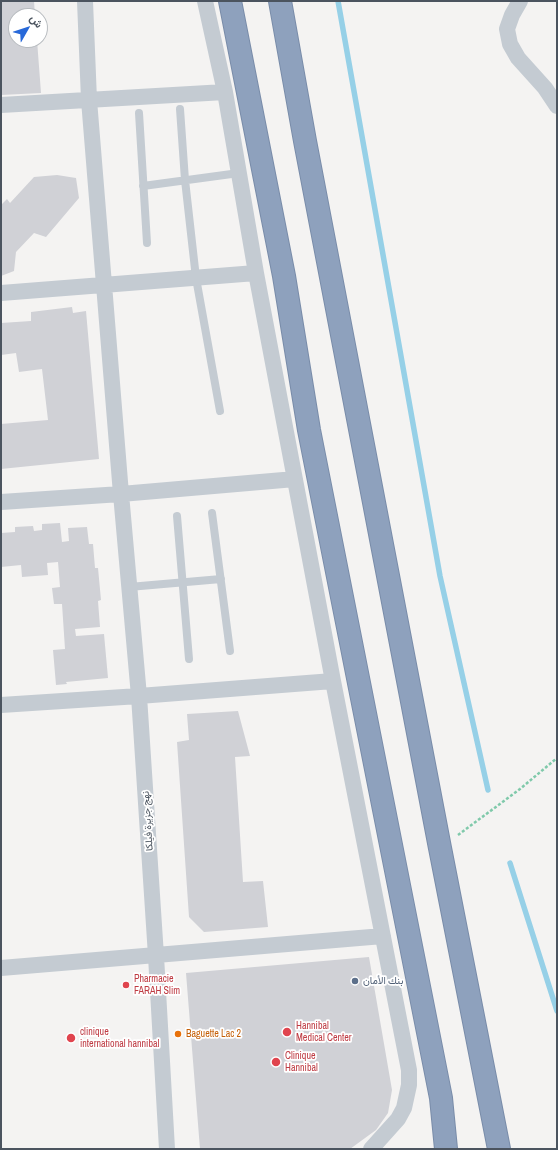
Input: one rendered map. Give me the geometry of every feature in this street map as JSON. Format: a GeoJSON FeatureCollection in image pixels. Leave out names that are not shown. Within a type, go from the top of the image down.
{"type":"FeatureCollection","features":[{"type":"Feature","properties":{"kind":"highway"},"geometry":{"type":"LineString","coordinates":[[230,1],[284,276],[309,430],[441,1098],[446,1149]]}},
{"type":"Feature","properties":{"kind":"highway"},"geometry":{"type":"LineString","coordinates":[[280,1],[304,141],[499,1149]]}},
{"type":"Feature","properties":{"kind":"street","name":"نهج جزيرة فيلكا"},"geometry":{"type":"LineString","coordinates":[[85,1],[90,100],[104,285],[139,696],[167,1149]]}},
{"type":"Feature","properties":{"kind":"street"},"geometry":{"type":"LineString","coordinates":[[206,1],[225,92],[256,273],[408,1070],[409,1085],[404,1108],[398,1120],[371,1149]]}},
{"type":"Feature","properties":{"kind":"street"},"geometry":{"type":"LineString","coordinates":[[520,1],[512,15],[507,29],[510,44],[518,58],[545,88],[557,106]]}},
{"type":"Feature","properties":{"kind":"street"},"geometry":{"type":"LineString","coordinates":[[1,105],[225,92]]}},
{"type":"Feature","properties":{"kind":"street"},"geometry":{"type":"LineString","coordinates":[[1,293],[256,273]]}},
{"type":"Feature","properties":{"kind":"street"},"geometry":{"type":"LineString","coordinates":[[1,502],[121,494],[295,479]]}},
{"type":"Feature","properties":{"kind":"street"},"geometry":{"type":"LineString","coordinates":[[1,705],[139,696],[333,680]]}},
{"type":"Feature","properties":{"kind":"street"},"geometry":{"type":"LineString","coordinates":[[1,968],[383,936]]}},
{"type":"Feature","properties":{"kind":"lane"},"geometry":{"type":"LineString","coordinates":[[180,109],[185,180],[196,278],[220,411]]}},
{"type":"Feature","properties":{"kind":"lane"},"geometry":{"type":"LineString","coordinates":[[139,113],[147,243]]}},
{"type":"Feature","properties":{"kind":"lane"},"geometry":{"type":"LineString","coordinates":[[143,186],[238,173]]}},
{"type":"Feature","properties":{"kind":"lane"},"geometry":{"type":"LineString","coordinates":[[212,513],[230,651]]}},
{"type":"Feature","properties":{"kind":"lane"},"geometry":{"type":"LineString","coordinates":[[177,516],[189,659]]}},
{"type":"Feature","properties":{"kind":"lane"},"geometry":{"type":"LineString","coordinates":[[129,587],[221,579]]}},
{"type":"Feature","properties":{"kind":"path"},"geometry":{"type":"LineString","coordinates":[[440,848],[520,789],[557,758]]}},
{"type":"Feature","properties":{"kind":"building"},"geometry":{"type":"Polygon","coordinates":[[[1,1],[34,1],[34,8],[8,8],[8,48],[38,48],[41,93],[1,95],[1,1]]]}},
{"type":"Feature","properties":{"kind":"building"},"geometry":{"type":"Polygon","coordinates":[[[57,175],[76,178],[79,198],[46,237],[34,233],[16,252],[14,271],[1,276],[1,205],[7,199],[10,203],[34,177],[57,175]]]}},
{"type":"Feature","properties":{"kind":"building"},"geometry":{"type":"Polygon","coordinates":[[[72,307],[73,313],[86,311],[99,459],[1,469],[1,424],[48,420],[42,369],[19,372],[16,353],[1,355],[1,323],[31,321],[31,312],[72,307]]]}},
{"type":"Feature","properties":{"kind":"building"},"geometry":{"type":"Polygon","coordinates":[[[60,523],[62,542],[69,541],[68,528],[87,527],[89,544],[93,544],[95,568],[98,568],[101,600],[98,601],[100,627],[75,629],[76,636],[104,634],[108,678],[66,682],[67,684],[56,685],[53,650],[65,649],[62,604],[54,604],[52,588],[60,587],[58,562],[47,563],[48,575],[22,577],[21,565],[1,567],[1,533],[15,532],[15,527],[33,526],[34,531],[42,530],[42,524],[60,523]]]}},
{"type":"Feature","properties":{"kind":"building"},"geometry":{"type":"Polygon","coordinates":[[[238,711],[250,756],[235,757],[243,882],[263,881],[268,927],[204,932],[189,917],[177,742],[189,740],[187,714],[238,711]]]}},
{"type":"Feature","properties":{"kind":"building","name":"Hannibal Medical Center"},"geometry":{"type":"Polygon","coordinates":[[[369,957],[392,1090],[388,1113],[376,1130],[350,1149],[200,1149],[186,973],[369,957]]]}},
{"type":"Feature","properties":{"kind":"waterway"},"geometry":{"type":"LineString","coordinates":[[338,1],[440,576],[488,790]]}},
{"type":"Feature","properties":{"kind":"waterway"},"geometry":{"type":"LineString","coordinates":[[510,863],[557,1011]]}},
{"type":"Feature","properties":{"kind":"place","name":"بنك الأمان"},"geometry":{"type":"Point","coordinates":[355,981]}},
{"type":"Feature","properties":{"kind":"place","name":"Pharmacie FARAH Slim"},"geometry":{"type":"Point","coordinates":[126,985]}},
{"type":"Feature","properties":{"kind":"place","name":"Hannibal Medical Center"},"geometry":{"type":"Point","coordinates":[287,1032]}},
{"type":"Feature","properties":{"kind":"place","name":"Baguette Lac 2"},"geometry":{"type":"Point","coordinates":[178,1034]}},
{"type":"Feature","properties":{"kind":"place","name":"clinique international hannibal"},"geometry":{"type":"Point","coordinates":[71,1038]}},
{"type":"Feature","properties":{"kind":"place","name":"Clinique Hannibal"},"geometry":{"type":"Point","coordinates":[276,1062]}}]}
